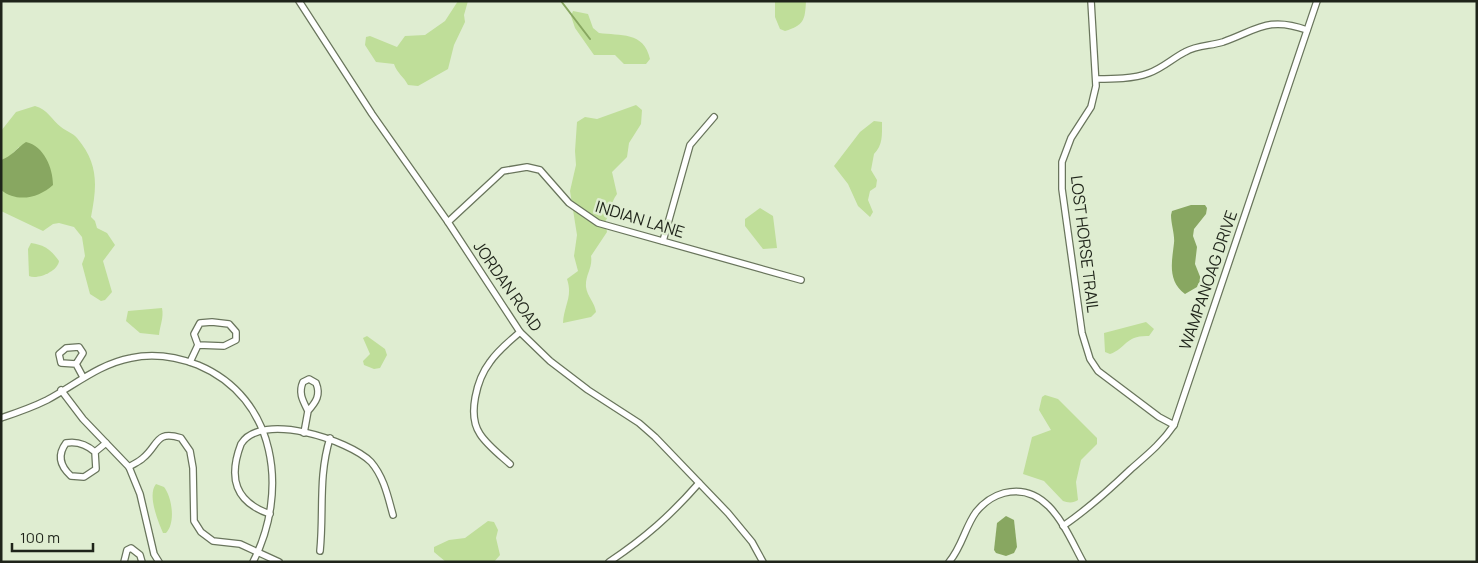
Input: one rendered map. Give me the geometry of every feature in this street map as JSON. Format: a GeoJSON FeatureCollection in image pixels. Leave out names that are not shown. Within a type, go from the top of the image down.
{"type":"FeatureCollection","features":[{"type":"Feature","properties":{"kind":"street","name":"JORDAN ROAD"},"geometry":{"type":"LineString","coordinates":[[299,1],[372,114],[448,222],[520,332],[550,361],[588,390],[638,422],[740,526],[763,562]]}},
{"type":"Feature","properties":{"kind":"street","name":"LOST HORSE TRAIL"},"geometry":{"type":"LineString","coordinates":[[1091,1],[1096,79],[1091,107],[1071,138],[1062,162],[1062,189],[1082,333],[1090,359],[1098,371],[1159,417],[1174,425]]}},
{"type":"Feature","properties":{"kind":"street","name":"WAMPANOAG DRIVE"},"geometry":{"type":"LineString","coordinates":[[1063,526],[1093,504],[1144,459],[1167,436],[1174,425],[1317,1]]}},
{"type":"Feature","properties":{"kind":"street"},"geometry":{"type":"LineString","coordinates":[[1096,79],[1125,78],[1149,73],[1162,68],[1190,49],[1220,43],[1265,24],[1285,24],[1307,30]]}},
{"type":"Feature","properties":{"kind":"street"},"geometry":{"type":"LineString","coordinates":[[663,241],[690,145],[714,116]]}},
{"type":"Feature","properties":{"kind":"street","name":"INDIAN LANE"},"geometry":{"type":"LineString","coordinates":[[448,222],[504,171],[527,167],[540,170],[569,203],[588,218],[598,223],[800,280]]}},
{"type":"Feature","properties":{"kind":"street"},"geometry":{"type":"LineString","coordinates":[[190,362],[198,345],[194,334],[200,323],[229,324],[236,332],[236,340],[224,346],[198,345]]}},
{"type":"Feature","properties":{"kind":"street"},"geometry":{"type":"LineString","coordinates":[[510,464],[480,435],[473,418],[473,409],[474,400],[490,362],[520,332]]}},
{"type":"Feature","properties":{"kind":"street"},"geometry":{"type":"LineString","coordinates":[[1,418],[47,400],[84,377],[112,363],[132,358],[157,356],[176,358],[190,362],[218,376],[240,394],[264,430],[272,473],[270,514],[253,562]]}},
{"type":"Feature","properties":{"kind":"street"},"geometry":{"type":"LineString","coordinates":[[76,364],[84,377]]}},
{"type":"Feature","properties":{"kind":"street"},"geometry":{"type":"LineString","coordinates":[[304,433],[308,411],[316,402],[318,393],[316,383],[309,379],[304,382],[300,392],[308,411]]}},
{"type":"Feature","properties":{"kind":"street"},"geometry":{"type":"LineString","coordinates":[[62,390],[74,408],[129,467],[140,494],[154,554],[159,562]]}},
{"type":"Feature","properties":{"kind":"street"},"geometry":{"type":"LineString","coordinates":[[270,514],[250,505],[238,490],[234,480],[237,457],[243,441],[252,433],[264,430],[304,433],[330,438],[358,451],[376,469],[383,483],[393,515]]}},
{"type":"Feature","properties":{"kind":"street"},"geometry":{"type":"LineString","coordinates":[[129,467],[144,458],[159,438],[170,435],[182,438],[190,451],[193,468],[194,521],[200,532],[213,541],[240,544],[279,562]]}},
{"type":"Feature","properties":{"kind":"street"},"geometry":{"type":"LineString","coordinates":[[320,550],[322,530],[321,474],[330,438]]}},
{"type":"Feature","properties":{"kind":"street"},"geometry":{"type":"LineString","coordinates":[[66,443],[79,443],[89,446],[95,452],[96,469],[84,478],[72,476],[60,461],[60,451],[66,443]]}},
{"type":"Feature","properties":{"kind":"street"},"geometry":{"type":"LineString","coordinates":[[95,452],[106,443]]}},
{"type":"Feature","properties":{"kind":"street"},"geometry":{"type":"LineString","coordinates":[[609,562],[644,539],[676,509],[698,483]]}},
{"type":"Feature","properties":{"kind":"street"},"geometry":{"type":"LineString","coordinates":[[949,562],[978,510],[986,501],[998,495],[1016,491],[1036,496],[1052,508],[1083,562]]}},
{"type":"Feature","properties":{"kind":"street"},"geometry":{"type":"LineString","coordinates":[[124,562],[127,550],[131,548],[136,551],[142,560],[154,554]]}},
{"type":"Feature","properties":{"kind":"shaded area"},"geometry":{"type":"Polygon","coordinates":[[[458,1],[468,1],[464,15],[465,22],[454,45],[448,69],[418,86],[408,85],[394,64],[376,62],[365,45],[366,37],[370,36],[397,47],[405,36],[425,35],[445,21],[458,1]]]}},
{"type":"Feature","properties":{"kind":"shaded area"},"geometry":{"type":"Polygon","coordinates":[[[775,1],[806,1],[804,17],[800,24],[785,31],[780,29],[775,17],[775,1]]]}},
{"type":"Feature","properties":{"kind":"shaded area"},"geometry":{"type":"Polygon","coordinates":[[[573,11],[588,14],[593,28],[599,33],[623,35],[637,39],[647,50],[650,59],[646,64],[624,64],[615,55],[594,55],[575,28],[571,16],[573,11]]]}},
{"type":"Feature","properties":{"kind":"shaded area"},"geometry":{"type":"Polygon","coordinates":[[[636,105],[642,110],[641,124],[629,143],[627,157],[612,172],[617,194],[605,222],[607,232],[591,256],[586,287],[596,312],[591,317],[563,323],[569,296],[567,279],[578,271],[574,256],[577,235],[570,191],[576,165],[577,122],[585,117],[597,119],[636,105]]]}},
{"type":"Feature","properties":{"kind":"shaded area"},"geometry":{"type":"Polygon","coordinates":[[[35,106],[46,112],[61,127],[75,136],[84,148],[93,166],[95,185],[91,217],[95,221],[97,228],[107,233],[115,245],[103,261],[112,292],[105,300],[101,301],[90,294],[82,264],[85,256],[82,237],[74,227],[59,223],[53,224],[43,231],[1,211],[1,190],[13,195],[19,147],[8,158],[1,160],[1,131],[16,112],[35,106]]]}},
{"type":"Feature","properties":{"kind":"shaded area"},"geometry":{"type":"Polygon","coordinates":[[[874,121],[882,122],[882,135],[879,147],[874,154],[871,170],[877,180],[876,187],[870,191],[868,200],[873,212],[870,217],[858,206],[848,184],[834,166],[860,132],[874,121]]]}},
{"type":"Feature","properties":{"kind":"shaded area"},"geometry":{"type":"Polygon","coordinates":[[[26,142],[38,148],[46,159],[53,178],[53,185],[35,196],[14,197],[1,190],[1,160],[11,155],[26,142]]]}},
{"type":"Feature","properties":{"kind":"shaded area"},"geometry":{"type":"Polygon","coordinates":[[[1191,205],[1205,205],[1207,208],[1206,214],[1194,229],[1193,236],[1197,247],[1195,264],[1201,279],[1197,287],[1185,294],[1179,289],[1173,277],[1174,240],[1171,215],[1172,211],[1191,205]]]}},
{"type":"Feature","properties":{"kind":"shaded area"},"geometry":{"type":"Polygon","coordinates":[[[760,208],[773,216],[777,248],[763,249],[745,226],[745,219],[760,208]]]}},
{"type":"Feature","properties":{"kind":"shaded area"},"geometry":{"type":"Polygon","coordinates":[[[31,243],[44,247],[59,261],[58,265],[47,274],[37,277],[29,276],[28,249],[31,243]]]}},
{"type":"Feature","properties":{"kind":"shaded area"},"geometry":{"type":"Polygon","coordinates":[[[162,308],[159,335],[140,333],[126,321],[128,311],[162,308]]]}},
{"type":"Feature","properties":{"kind":"shaded area"},"geometry":{"type":"Polygon","coordinates":[[[1146,322],[1154,329],[1149,336],[1135,338],[1110,354],[1105,352],[1104,333],[1146,322]]]}},
{"type":"Feature","properties":{"kind":"shaded area"},"geometry":{"type":"Polygon","coordinates":[[[367,336],[385,349],[387,355],[380,368],[374,369],[364,365],[363,361],[370,354],[363,338],[367,336]]]}},
{"type":"Feature","properties":{"kind":"shaded area"},"geometry":{"type":"Polygon","coordinates":[[[1045,395],[1058,399],[1097,438],[1097,444],[1081,460],[1076,482],[1078,500],[1075,502],[1063,501],[1044,481],[1023,474],[1032,437],[1051,430],[1039,410],[1042,397],[1045,395]]]}},
{"type":"Feature","properties":{"kind":"shaded area"},"geometry":{"type":"Polygon","coordinates":[[[156,484],[164,487],[171,503],[171,523],[166,533],[163,533],[154,508],[153,495],[156,484]]]}},
{"type":"Feature","properties":{"kind":"shaded area"},"geometry":{"type":"Polygon","coordinates":[[[1006,516],[1014,520],[1017,547],[1014,553],[1006,556],[996,553],[994,550],[997,523],[1006,516]]]}},
{"type":"Feature","properties":{"kind":"shaded area"},"geometry":{"type":"Polygon","coordinates":[[[488,521],[494,522],[498,530],[496,538],[500,555],[494,562],[446,562],[434,552],[434,547],[449,540],[465,538],[488,521]]]}},
{"type":"Feature","properties":{"kind":"waterway"},"geometry":{"type":"LineString","coordinates":[[561,1],[590,39]]}}]}
